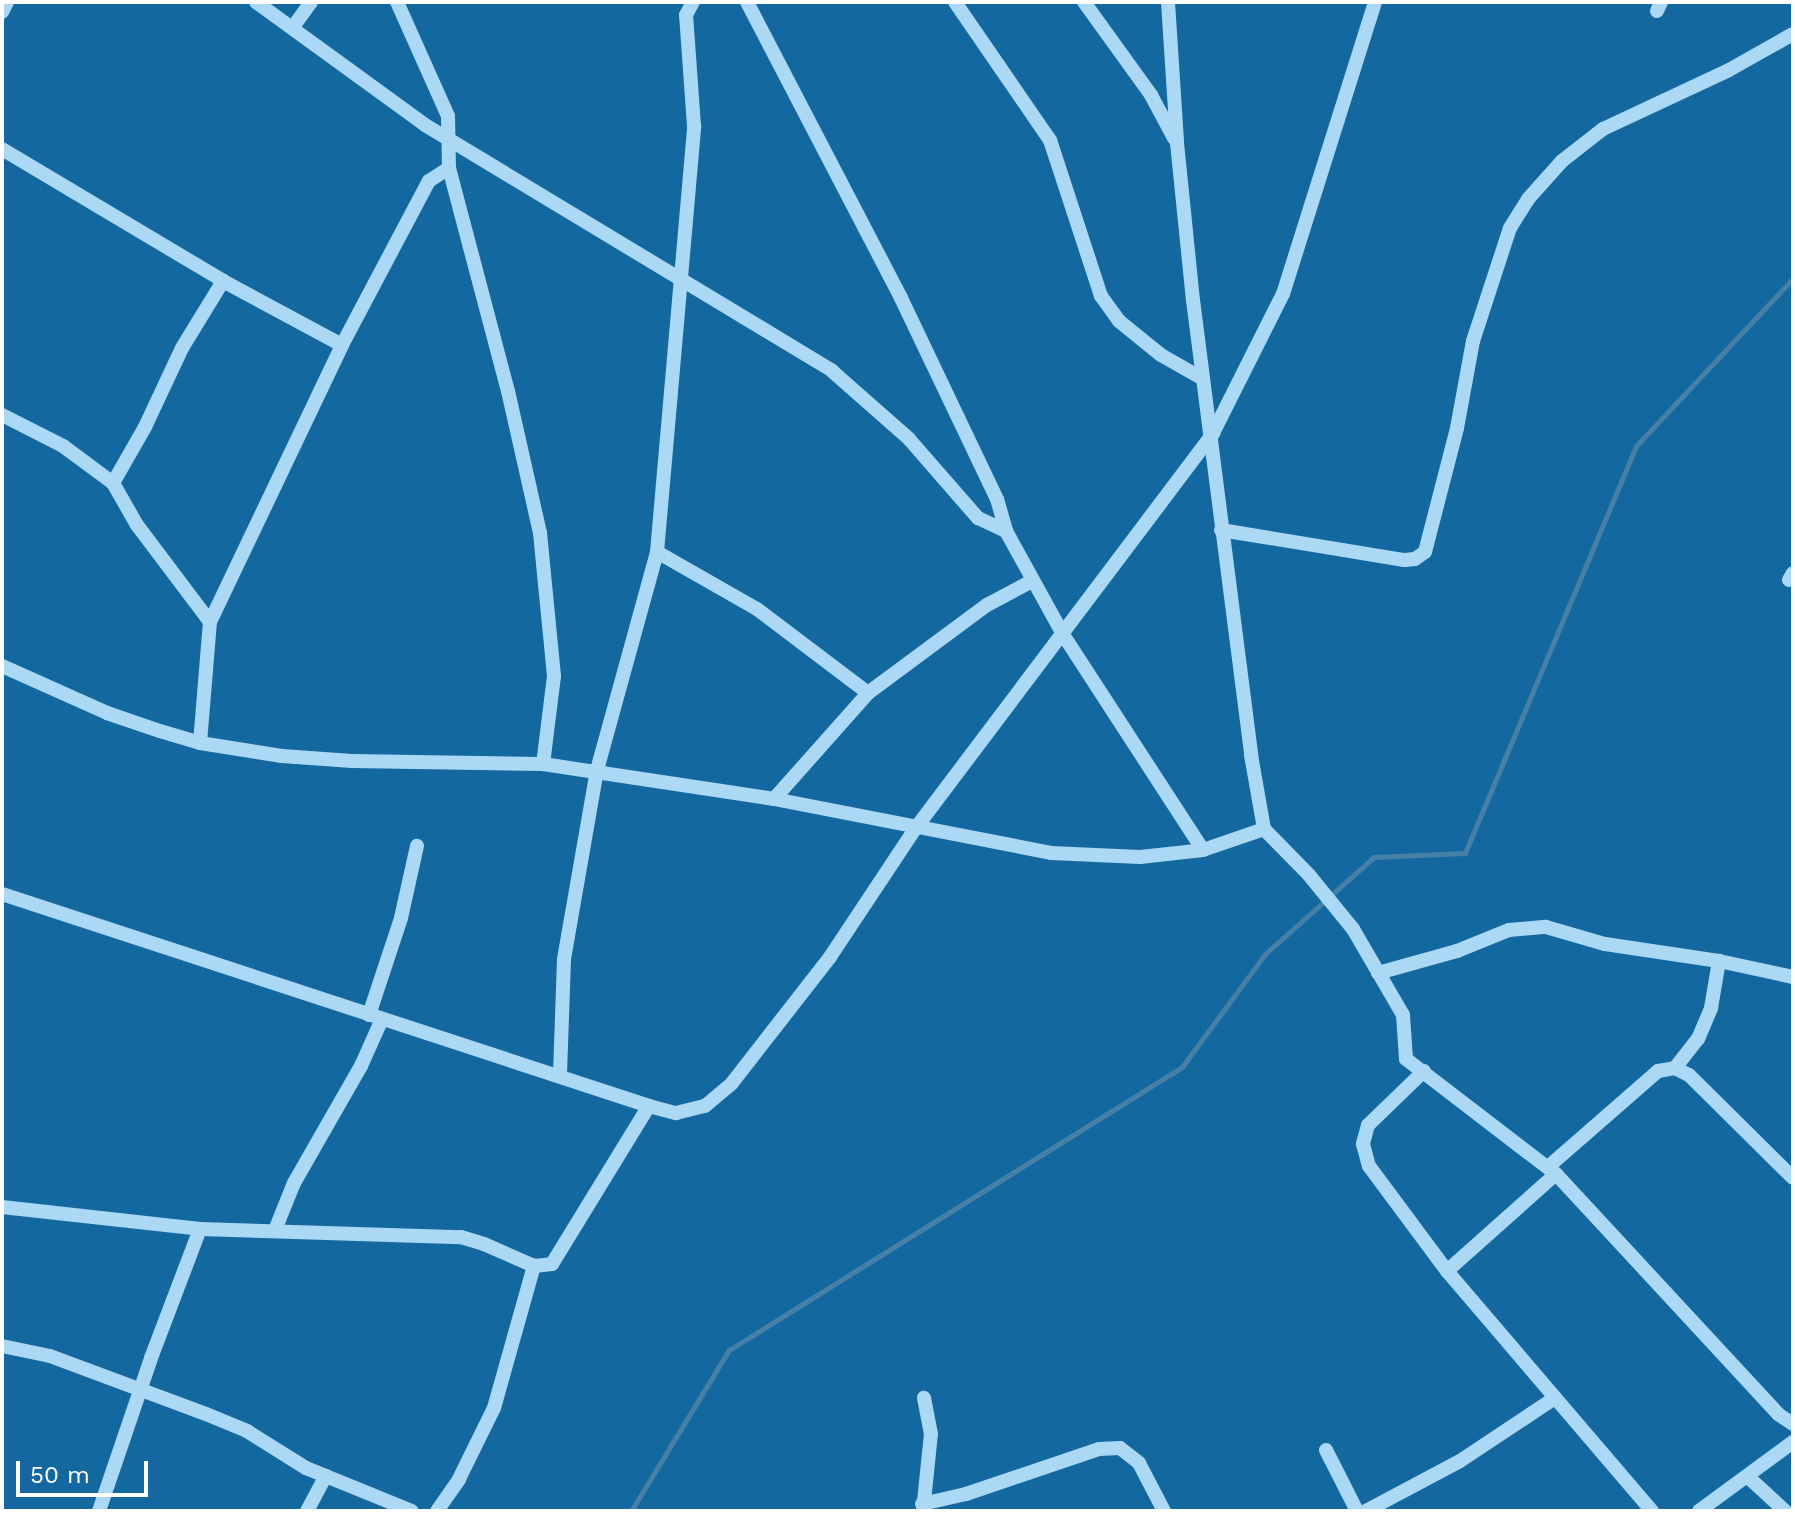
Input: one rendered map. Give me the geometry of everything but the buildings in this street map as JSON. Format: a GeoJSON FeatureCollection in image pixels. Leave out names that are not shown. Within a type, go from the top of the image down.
{"type":"FeatureCollection","features":[{"type":"Feature","properties":{"kind":"street"},"geometry":{"type":"LineString","coordinates":[[2,12],[7,2]]}},
{"type":"Feature","properties":{"kind":"street"},"geometry":{"type":"LineString","coordinates":[[256,2],[425,125],[832,371],[909,439],[978,518],[1006,531]]}},
{"type":"Feature","properties":{"kind":"street"},"geometry":{"type":"LineString","coordinates":[[293,27],[311,2]]}},
{"type":"Feature","properties":{"kind":"street"},"geometry":{"type":"LineString","coordinates":[[397,2],[444,103],[449,168],[508,391],[540,533],[554,676],[543,764]]}},
{"type":"Feature","properties":{"kind":"street"},"geometry":{"type":"LineString","coordinates":[[560,1074],[564,959],[597,770],[657,552],[694,126],[686,15],[693,2]]}},
{"type":"Feature","properties":{"kind":"street"},"geometry":{"type":"LineString","coordinates":[[747,2],[901,298],[979,460],[1006,531],[1032,581],[1064,636],[1203,850]]}},
{"type":"Feature","properties":{"kind":"street"},"geometry":{"type":"LineString","coordinates":[[955,2],[1050,140],[1094,281],[1110,310],[1161,355],[1203,379]]}},
{"type":"Feature","properties":{"kind":"street"},"geometry":{"type":"LineString","coordinates":[[1084,2],[1151,95],[1177,143]]}},
{"type":"Feature","properties":{"kind":"street"},"geometry":{"type":"LineString","coordinates":[[1168,2],[1177,143],[1203,379],[1213,433],[1221,530],[1264,829],[1309,875],[1353,929],[1403,1015],[1406,1059],[1552,1170],[1778,1414],[1793,1424]]}},
{"type":"Feature","properties":{"kind":"street"},"geometry":{"type":"LineString","coordinates":[[2,894],[560,1074],[649,1106],[676,1113],[705,1106],[732,1083],[830,957],[915,829],[1064,636],[1213,433],[1283,294],[1375,2]]}},
{"type":"Feature","properties":{"kind":"street"},"geometry":{"type":"LineString","coordinates":[[1221,530],[1405,560],[1415,559],[1425,552],[1457,428],[1473,341],[1501,251],[1528,199],[1562,161],[1603,129],[1729,70],[1793,34]]}},
{"type":"Feature","properties":{"kind":"street"},"geometry":{"type":"LineString","coordinates":[[2,149],[223,281],[342,345]]}},
{"type":"Feature","properties":{"kind":"street"},"geometry":{"type":"LineString","coordinates":[[200,743],[210,622],[342,345],[429,181],[449,168]]}},
{"type":"Feature","properties":{"kind":"street"},"geometry":{"type":"LineString","coordinates":[[113,483],[145,427],[182,348],[223,281]]}},
{"type":"Feature","properties":{"kind":"street"},"geometry":{"type":"LineString","coordinates":[[2,415],[63,446],[113,483],[137,525],[210,622]]}},
{"type":"Feature","properties":{"kind":"street"},"geometry":{"type":"LineString","coordinates":[[657,552],[770,618],[868,693]]}},
{"type":"Feature","properties":{"kind":"street"},"geometry":{"type":"LineString","coordinates":[[774,799],[868,693],[987,605],[1032,581]]}},
{"type":"Feature","properties":{"kind":"street"},"geometry":{"type":"LineString","coordinates":[[2,666],[107,713],[200,743],[282,756],[352,761],[543,764],[597,770],[695,790],[774,799],[915,829],[1051,853],[1140,857],[1203,850],[1264,829]]}},
{"type":"Feature","properties":{"kind":"street"},"geometry":{"type":"LineString","coordinates":[[275,1230],[294,1183],[361,1066],[376,1017],[417,846]]}},
{"type":"Feature","properties":{"kind":"street"},"geometry":{"type":"LineString","coordinates":[[1378,973],[1457,951],[1509,930],[1546,927],[1605,944],[1719,961],[1793,977]]}},
{"type":"Feature","properties":{"kind":"street"},"geometry":{"type":"LineString","coordinates":[[1675,1068],[1698,1039],[1719,961]]}},
{"type":"Feature","properties":{"kind":"street"},"geometry":{"type":"LineString","coordinates":[[1447,1271],[1658,1071],[1675,1068],[1689,1075],[1793,1178]]}},
{"type":"Feature","properties":{"kind":"street"},"geometry":{"type":"LineString","coordinates":[[1424,1071],[1368,1125],[1363,1144],[1369,1166],[1447,1271],[1652,1511]]}},
{"type":"Feature","properties":{"kind":"street"},"geometry":{"type":"LineString","coordinates":[[2,1207],[200,1229],[461,1237],[534,1266],[552,1264],[649,1106]]}},
{"type":"Feature","properties":{"kind":"street"},"geometry":{"type":"LineString","coordinates":[[99,1511],[200,1229]]}},
{"type":"Feature","properties":{"kind":"street"},"geometry":{"type":"LineString","coordinates":[[437,1511],[459,1479],[494,1408],[534,1266]]}},
{"type":"Feature","properties":{"kind":"street"},"geometry":{"type":"LineString","coordinates":[[2,1346],[50,1356],[247,1431],[326,1476],[412,1511]]}},
{"type":"Feature","properties":{"kind":"street"},"geometry":{"type":"LineString","coordinates":[[924,1398],[931,1434],[923,1508],[1099,1449],[1120,1448],[1139,1463],[1164,1511]]}},
{"type":"Feature","properties":{"kind":"street"},"geometry":{"type":"LineString","coordinates":[[1366,1511],[1460,1461],[1555,1398]]}},
{"type":"Feature","properties":{"kind":"street"},"geometry":{"type":"LineString","coordinates":[[1699,1511],[1793,1442]]}},
{"type":"Feature","properties":{"kind":"street"},"geometry":{"type":"LineString","coordinates":[[1326,1450],[1357,1511]]}},
{"type":"Feature","properties":{"kind":"street"},"geometry":{"type":"LineString","coordinates":[[307,1511],[326,1476]]}},
{"type":"Feature","properties":{"kind":"street"},"geometry":{"type":"LineString","coordinates":[[1747,1476],[1785,1511]]}},
{"type":"Feature","properties":{"kind":"waterway"},"geometry":{"type":"LineString","coordinates":[[631,1511],[729,1350],[1182,1067],[1265,954],[1374,857],[1465,853],[1636,446],[1793,278]]}}]}
